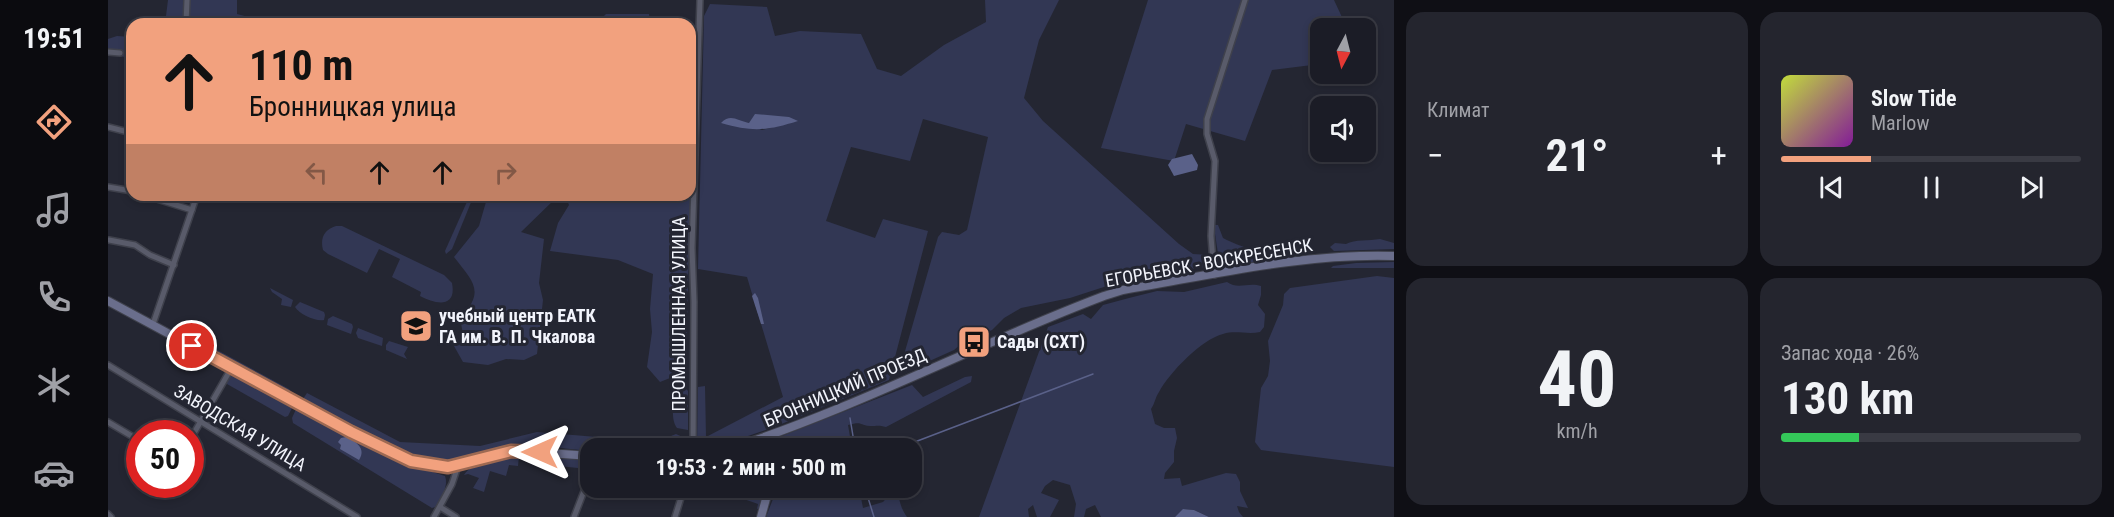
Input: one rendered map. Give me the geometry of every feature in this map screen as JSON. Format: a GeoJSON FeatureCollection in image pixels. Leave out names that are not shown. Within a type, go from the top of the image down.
{"type":"FeatureCollection","features":[{"type":"Feature","properties":{"kind":"main road","name":"ЕГОРЬЕВСК - ВОСКРЕСЕНСК"},"geometry":{"type":"LineString","coordinates":[[968,352],[1123,290],[1339,257],[1394,256]]}},
{"type":"Feature","properties":{"kind":"main road"},"geometry":{"type":"LineString","coordinates":[[108,301],[403,458],[428,465],[458,466],[495,455],[519,451],[580,455]]}},
{"type":"Feature","properties":{"kind":"main road","name":"БРОННИЦКИЙ ПРОЕЗД"},"geometry":{"type":"LineString","coordinates":[[763,438],[968,352]]}},
{"type":"Feature","properties":{"kind":"main road"},"geometry":{"type":"LineString","coordinates":[[761,517],[766,498]]}},
{"type":"Feature","properties":{"kind":"street"},"geometry":{"type":"LineString","coordinates":[[186,18],[187,0]]}},
{"type":"Feature","properties":{"kind":"street","name":"ПРОМЫШЛЕННАЯ УЛИЦА"},"geometry":{"type":"LineString","coordinates":[[696,124],[700,0]]}},
{"type":"Feature","properties":{"kind":"street"},"geometry":{"type":"LineString","coordinates":[[1214,275],[1211,236],[1215,161],[1207,134],[1207,118],[1245,0]]}},
{"type":"Feature","properties":{"kind":"street"},"geometry":{"type":"LineString","coordinates":[[108,52],[120,53]]}},
{"type":"Feature","properties":{"kind":"street"},"geometry":{"type":"LineString","coordinates":[[108,127],[126,132]]}},
{"type":"Feature","properties":{"kind":"street"},"geometry":{"type":"LineString","coordinates":[[108,187],[126,190]]}},
{"type":"Feature","properties":{"kind":"street"},"geometry":{"type":"LineString","coordinates":[[163,201],[192,210]]}},
{"type":"Feature","properties":{"kind":"street"},"geometry":{"type":"LineString","coordinates":[[153,324],[195,201]]}},
{"type":"Feature","properties":{"kind":"street","name":"ПРОМЫШЛЕННАЯ УЛИЦА"},"geometry":{"type":"LineString","coordinates":[[693,438],[694,201]]}},
{"type":"Feature","properties":{"kind":"street"},"geometry":{"type":"LineString","coordinates":[[109,240],[135,245],[150,255],[174,265]]}},
{"type":"Feature","properties":{"kind":"street","name":"ЗАВОДСКАЯ УЛИЦА"},"geometry":{"type":"LineString","coordinates":[[108,365],[198,420]]}},
{"type":"Feature","properties":{"kind":"street"},"geometry":{"type":"LineString","coordinates":[[202,420],[232,367]]}},
{"type":"Feature","properties":{"kind":"street"},"geometry":{"type":"LineString","coordinates":[[108,422],[126,433]]}},
{"type":"Feature","properties":{"kind":"street","name":"ЗАВОДСКАЯ УЛИЦА"},"geometry":{"type":"LineString","coordinates":[[204,424],[357,517]]}},
{"type":"Feature","properties":{"kind":"street"},"geometry":{"type":"LineString","coordinates":[[434,517],[452,484],[458,466]]}},
{"type":"Feature","properties":{"kind":"street"},"geometry":{"type":"LineString","coordinates":[[574,517],[581,498]]}},
{"type":"Feature","properties":{"kind":"street"},"geometry":{"type":"LineString","coordinates":[[675,517],[681,498]]}},
{"type":"Feature","properties":{"kind":"street"},"geometry":{"type":"LineString","coordinates":[[440,507],[456,517]]}},
{"type":"Feature","properties":{"kind":"shaded area"},"geometry":{"type":"Polygon","coordinates":[[[168,0],[237,0],[237,14],[252,18],[166,18],[168,0]]]}},
{"type":"Feature","properties":{"kind":"shaded area"},"geometry":{"type":"Polygon","coordinates":[[[985,0],[1059,0],[1039,40],[1024,98],[1043,121],[1179,244],[1193,254],[1209,255],[1210,266],[1110,285],[1070,298],[1021,308],[1004,318],[992,330],[961,344],[954,350],[905,372],[899,372],[938,237],[942,232],[959,235],[967,230],[988,137],[923,119],[910,161],[851,147],[826,221],[875,238],[883,219],[928,231],[889,380],[742,438],[697,438],[698,387],[705,386],[706,437],[783,397],[747,277],[698,269],[704,16],[710,4],[767,7],[775,36],[800,31],[861,34],[877,69],[901,76],[944,45],[986,22],[985,0]],[[797,121],[749,123],[743,122],[762,130],[797,121]]]}},
{"type":"Feature","properties":{"kind":"shaded area"},"geometry":{"type":"Polygon","coordinates":[[[1148,0],[1334,0],[1342,18],[1310,18],[1310,65],[1272,70],[1245,141],[1186,124],[1174,161],[1101,148],[1148,0]]]}},
{"type":"Feature","properties":{"kind":"shaded area"},"geometry":{"type":"Polygon","coordinates":[[[606,14],[649,14],[649,18],[602,18],[606,14]]]}},
{"type":"Feature","properties":{"kind":"shaded area"},"geometry":{"type":"Polygon","coordinates":[[[126,37],[126,57],[108,51],[108,39],[126,37]]]}},
{"type":"Feature","properties":{"kind":"shaded area"},"geometry":{"type":"Polygon","coordinates":[[[755,114],[789,117],[798,121],[760,129],[721,123],[731,118],[749,123],[755,114]]]}},
{"type":"Feature","properties":{"kind":"shaded area"},"geometry":{"type":"Polygon","coordinates":[[[1192,154],[1198,165],[1197,170],[1174,176],[1168,165],[1172,159],[1192,154]]]}},
{"type":"Feature","properties":{"kind":"shaded area"},"geometry":{"type":"Polygon","coordinates":[[[467,201],[472,201],[452,249],[446,254],[445,251],[467,201]]]}},
{"type":"Feature","properties":{"kind":"shaded area"},"geometry":{"type":"Polygon","coordinates":[[[486,201],[553,201],[521,232],[544,239],[539,283],[543,300],[537,354],[524,360],[506,359],[488,365],[463,362],[454,346],[463,334],[460,318],[473,301],[475,293],[467,273],[454,257],[479,226],[486,201]]]}},
{"type":"Feature","properties":{"kind":"shaded area"},"geometry":{"type":"Polygon","coordinates":[[[567,201],[690,201],[686,380],[670,378],[660,382],[647,367],[652,332],[650,309],[653,274],[618,260],[550,251],[558,223],[569,205],[567,201]]]}},
{"type":"Feature","properties":{"kind":"shaded area"},"geometry":{"type":"Polygon","coordinates":[[[1215,225],[1218,225],[1223,238],[1238,245],[1261,251],[1274,245],[1284,245],[1290,251],[1289,256],[1254,262],[1219,260],[1215,225]]]}},
{"type":"Feature","properties":{"kind":"shaded area"},"geometry":{"type":"Polygon","coordinates":[[[342,226],[444,275],[452,283],[451,297],[448,301],[438,302],[420,296],[421,292],[392,277],[400,259],[379,249],[367,273],[328,254],[323,250],[323,238],[328,230],[342,226]]]}},
{"type":"Feature","properties":{"kind":"shaded area"},"geometry":{"type":"Polygon","coordinates":[[[1380,239],[1394,243],[1394,249],[1334,251],[1330,247],[1335,243],[1346,244],[1380,239]]]}},
{"type":"Feature","properties":{"kind":"shaded area"},"geometry":{"type":"Polygon","coordinates":[[[1394,262],[1394,268],[1331,268],[1356,263],[1394,262]]]}},
{"type":"Feature","properties":{"kind":"shaded area"},"geometry":{"type":"Polygon","coordinates":[[[1377,276],[1394,278],[1394,467],[1261,450],[1255,442],[1261,388],[1268,376],[1270,361],[1268,341],[1283,305],[1284,294],[1290,288],[1377,276]]]}},
{"type":"Feature","properties":{"kind":"shaded area"},"geometry":{"type":"Polygon","coordinates":[[[1227,282],[1235,285],[1261,286],[1258,305],[1265,314],[1264,327],[1260,332],[1228,333],[1206,342],[1170,376],[1151,409],[1155,424],[1164,428],[1175,428],[1177,438],[1174,462],[1165,473],[1164,479],[1180,478],[1182,486],[1226,473],[1236,474],[1240,482],[1240,491],[1248,508],[1237,506],[1243,517],[1209,517],[1194,510],[1184,509],[1175,517],[1101,517],[1095,505],[1086,509],[1084,517],[1074,517],[1076,504],[1070,485],[1053,480],[1045,486],[1041,493],[1059,500],[1050,517],[1037,517],[1033,505],[1028,509],[1029,517],[979,517],[1048,327],[1083,314],[1091,319],[1103,305],[1129,298],[1157,291],[1184,292],[1227,282]]]}},
{"type":"Feature","properties":{"kind":"shaded area"},"geometry":{"type":"Polygon","coordinates":[[[270,288],[293,300],[291,307],[281,305],[282,299],[270,288]]]}},
{"type":"Feature","properties":{"kind":"shaded area"},"geometry":{"type":"Polygon","coordinates":[[[755,293],[764,324],[761,324],[752,296],[755,293]]]}},
{"type":"Feature","properties":{"kind":"shaded area"},"geometry":{"type":"Polygon","coordinates":[[[300,302],[324,312],[324,320],[312,319],[300,312],[295,307],[300,302]]]}},
{"type":"Feature","properties":{"kind":"shaded area"},"geometry":{"type":"Polygon","coordinates":[[[333,316],[352,324],[351,334],[327,325],[328,319],[333,316]]]}},
{"type":"Feature","properties":{"kind":"shaded area"},"geometry":{"type":"Polygon","coordinates":[[[358,328],[383,338],[382,346],[358,338],[356,333],[358,328]]]}},
{"type":"Feature","properties":{"kind":"shaded area"},"geometry":{"type":"Polygon","coordinates":[[[197,339],[289,389],[293,394],[290,395],[226,362],[197,339]]]}},
{"type":"Feature","properties":{"kind":"shaded area"},"geometry":{"type":"Polygon","coordinates":[[[389,341],[408,347],[404,354],[407,359],[386,350],[389,341]]]}},
{"type":"Feature","properties":{"kind":"shaded area"},"geometry":{"type":"Polygon","coordinates":[[[230,374],[236,375],[289,404],[292,408],[288,416],[285,417],[227,384],[226,381],[230,374]]]}},
{"type":"Feature","properties":{"kind":"shaded area"},"geometry":{"type":"Polygon","coordinates":[[[972,376],[971,382],[886,427],[866,426],[858,423],[848,425],[850,438],[779,438],[912,385],[923,397],[965,377],[972,376]]]}},
{"type":"Feature","properties":{"kind":"shaded area"},"geometry":{"type":"Polygon","coordinates":[[[684,386],[688,391],[688,430],[677,428],[673,414],[676,391],[678,387],[684,386]]]}},
{"type":"Feature","properties":{"kind":"shaded area"},"geometry":{"type":"Polygon","coordinates":[[[307,393],[400,442],[480,446],[537,432],[609,438],[580,438],[580,450],[519,446],[451,462],[442,462],[409,455],[372,440],[305,403],[303,399],[307,393]]]}},
{"type":"Feature","properties":{"kind":"shaded area"},"geometry":{"type":"Polygon","coordinates":[[[297,407],[402,462],[445,476],[445,488],[435,507],[432,508],[293,423],[292,418],[297,407]]]}},
{"type":"Feature","properties":{"kind":"shaded area"},"geometry":{"type":"Polygon","coordinates":[[[676,434],[685,438],[670,438],[676,434]]]}},
{"type":"Feature","properties":{"kind":"shaded area"},"geometry":{"type":"Polygon","coordinates":[[[346,437],[361,449],[359,460],[340,449],[341,445],[338,442],[341,438],[346,437]]]}},
{"type":"Feature","properties":{"kind":"shaded area"},"geometry":{"type":"Polygon","coordinates":[[[519,456],[518,466],[509,465],[506,476],[490,471],[484,492],[473,488],[479,478],[464,475],[481,463],[497,458],[519,456]]]}},
{"type":"Feature","properties":{"kind":"shaded area"},"geometry":{"type":"Polygon","coordinates":[[[525,456],[580,460],[580,468],[528,463],[525,456]]]}},
{"type":"Feature","properties":{"kind":"shaded area"},"geometry":{"type":"Polygon","coordinates":[[[741,498],[762,498],[760,508],[757,509],[758,504],[741,498]]]}},
{"type":"Feature","properties":{"kind":"shaded area"},"geometry":{"type":"Polygon","coordinates":[[[861,498],[863,508],[883,502],[887,498],[899,498],[907,517],[766,517],[773,499],[861,498]]]}},
{"type":"Feature","properties":{"kind":"shaded area"},"geometry":{"type":"Polygon","coordinates":[[[1183,509],[1194,510],[1209,517],[1175,517],[1183,509]]]}},
{"type":"Feature","properties":{"kind":"waterway"},"geometry":{"type":"LineString","coordinates":[[922,439],[1093,374]]}},
{"type":"Feature","properties":{"kind":"waterway"},"geometry":{"type":"LineString","coordinates":[[850,418],[853,438]]}},
{"type":"Feature","properties":{"kind":"waterway"},"geometry":{"type":"LineString","coordinates":[[868,498],[874,517]]}},
{"type":"Feature","properties":{"kind":"place","name":"учебный центр ЕАТК ГА им. В. П. Чкалова"},"geometry":{"type":"Point","coordinates":[416,326]}},
{"type":"Feature","properties":{"kind":"place","name":"Сады (СХТ)"},"geometry":{"type":"Point","coordinates":[974,342]}},
{"type":"Feature","properties":{"kind":"route"},"geometry":{"type":"LineString","coordinates":[[192,346],[351,432],[411,461],[448,467],[511,451],[540,452]]}}]}
